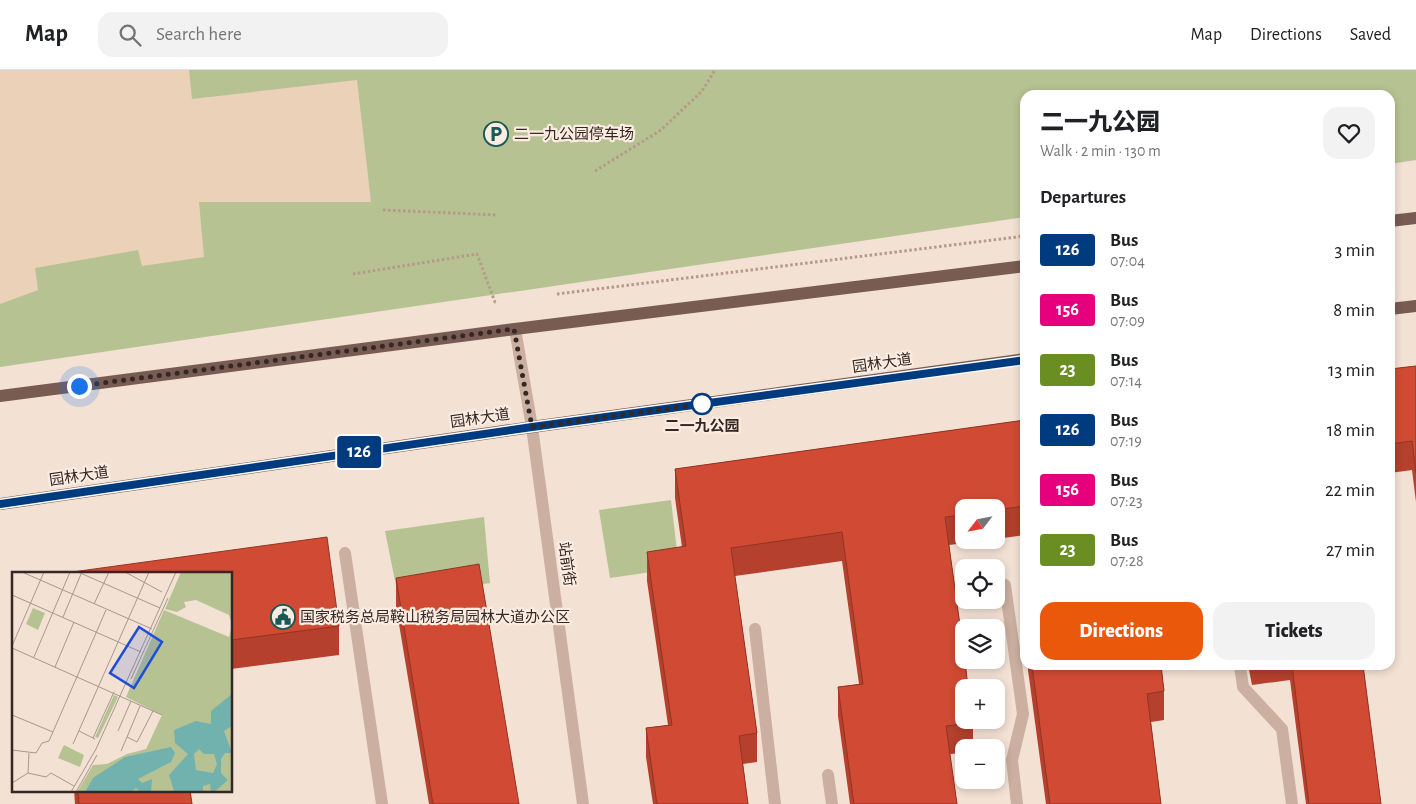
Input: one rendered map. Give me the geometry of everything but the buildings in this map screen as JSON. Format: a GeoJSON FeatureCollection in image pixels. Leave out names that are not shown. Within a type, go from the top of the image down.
{"type":"FeatureCollection","features":[{"type":"Feature","properties":{"kind":"main road"},"geometry":{"type":"LineString","coordinates":[[1395,220],[1416,218]]}},
{"type":"Feature","properties":{"kind":"main road"},"geometry":{"type":"LineString","coordinates":[[0,396],[514,329],[1020,267]]}},
{"type":"Feature","properties":{"kind":"main road"},"geometry":{"type":"LineString","coordinates":[[1395,309],[1416,306]]}},
{"type":"Feature","properties":{"kind":"main road","name":"园林大道"},"geometry":{"type":"LineString","coordinates":[[0,504],[532,427],[1020,361]]}},
{"type":"Feature","properties":{"kind":"street","name":"站前街"},"geometry":{"type":"LineString","coordinates":[[514,329],[532,427],[583,804]]}},
{"type":"Feature","properties":{"kind":"street"},"geometry":{"type":"LineString","coordinates":[[344,553],[382,804]]}},
{"type":"Feature","properties":{"kind":"street"},"geometry":{"type":"LineString","coordinates":[[1005,585],[1023,714],[1012,760],[1017,804]]}},
{"type":"Feature","properties":{"kind":"street"},"geometry":{"type":"LineString","coordinates":[[755,629],[776,804]]}},
{"type":"Feature","properties":{"kind":"street"},"geometry":{"type":"LineString","coordinates":[[1241,670],[1243,687],[1282,729],[1292,804]]}},
{"type":"Feature","properties":{"kind":"street"},"geometry":{"type":"LineString","coordinates":[[828,775],[832,804]]}},
{"type":"Feature","properties":{"kind":"path"},"geometry":{"type":"LineString","coordinates":[[595,171],[661,130],[702,91],[715,70]]}},
{"type":"Feature","properties":{"kind":"path"},"geometry":{"type":"LineString","coordinates":[[382,210],[498,215]]}},
{"type":"Feature","properties":{"kind":"path"},"geometry":{"type":"LineString","coordinates":[[550,295],[1020,237]]}},
{"type":"Feature","properties":{"kind":"path"},"geometry":{"type":"LineString","coordinates":[[353,274],[477,254],[495,302],[503,301]]}},
{"type":"Feature","properties":{"kind":"green space"},"geometry":{"type":"Polygon","coordinates":[[[0,70],[1416,70],[1416,160],[1395,163],[1395,90],[1020,90],[1020,218],[0,367],[0,70]]]}},
{"type":"Feature","properties":{"kind":"green space"},"geometry":{"type":"Polygon","coordinates":[[[671,500],[679,568],[610,578],[599,510],[671,500]]]}},
{"type":"Feature","properties":{"kind":"green space"},"geometry":{"type":"Polygon","coordinates":[[[484,517],[490,583],[398,596],[385,531],[484,517]]]}},
{"type":"Feature","properties":{"kind":"shaded area"},"geometry":{"type":"Polygon","coordinates":[[[0,70],[189,70],[192,99],[357,80],[371,202],[199,202],[204,257],[142,266],[138,250],[35,268],[38,290],[0,304],[0,70]]]}},
{"type":"Feature","properties":{"kind":"bus line","name":"126"},"geometry":{"type":"LineString","coordinates":[[0,504],[532,427],[1020,361]]}},
{"type":"Feature","properties":{"kind":"place","name":"二一九公园停车场"},"geometry":{"type":"Point","coordinates":[496,134]}},
{"type":"Feature","properties":{"kind":"place","name":"二一九公园"},"geometry":{"type":"Point","coordinates":[702,404]}},
{"type":"Feature","properties":{"kind":"place","name":"国家税务总局鞍山税务局园林大道办公区"},"geometry":{"type":"Point","coordinates":[283,617]}},
{"type":"Feature","properties":{"kind":"route"},"geometry":{"type":"LineString","coordinates":[[79,386],[514,329],[532,427],[709,403],[702,404]]}}]}
